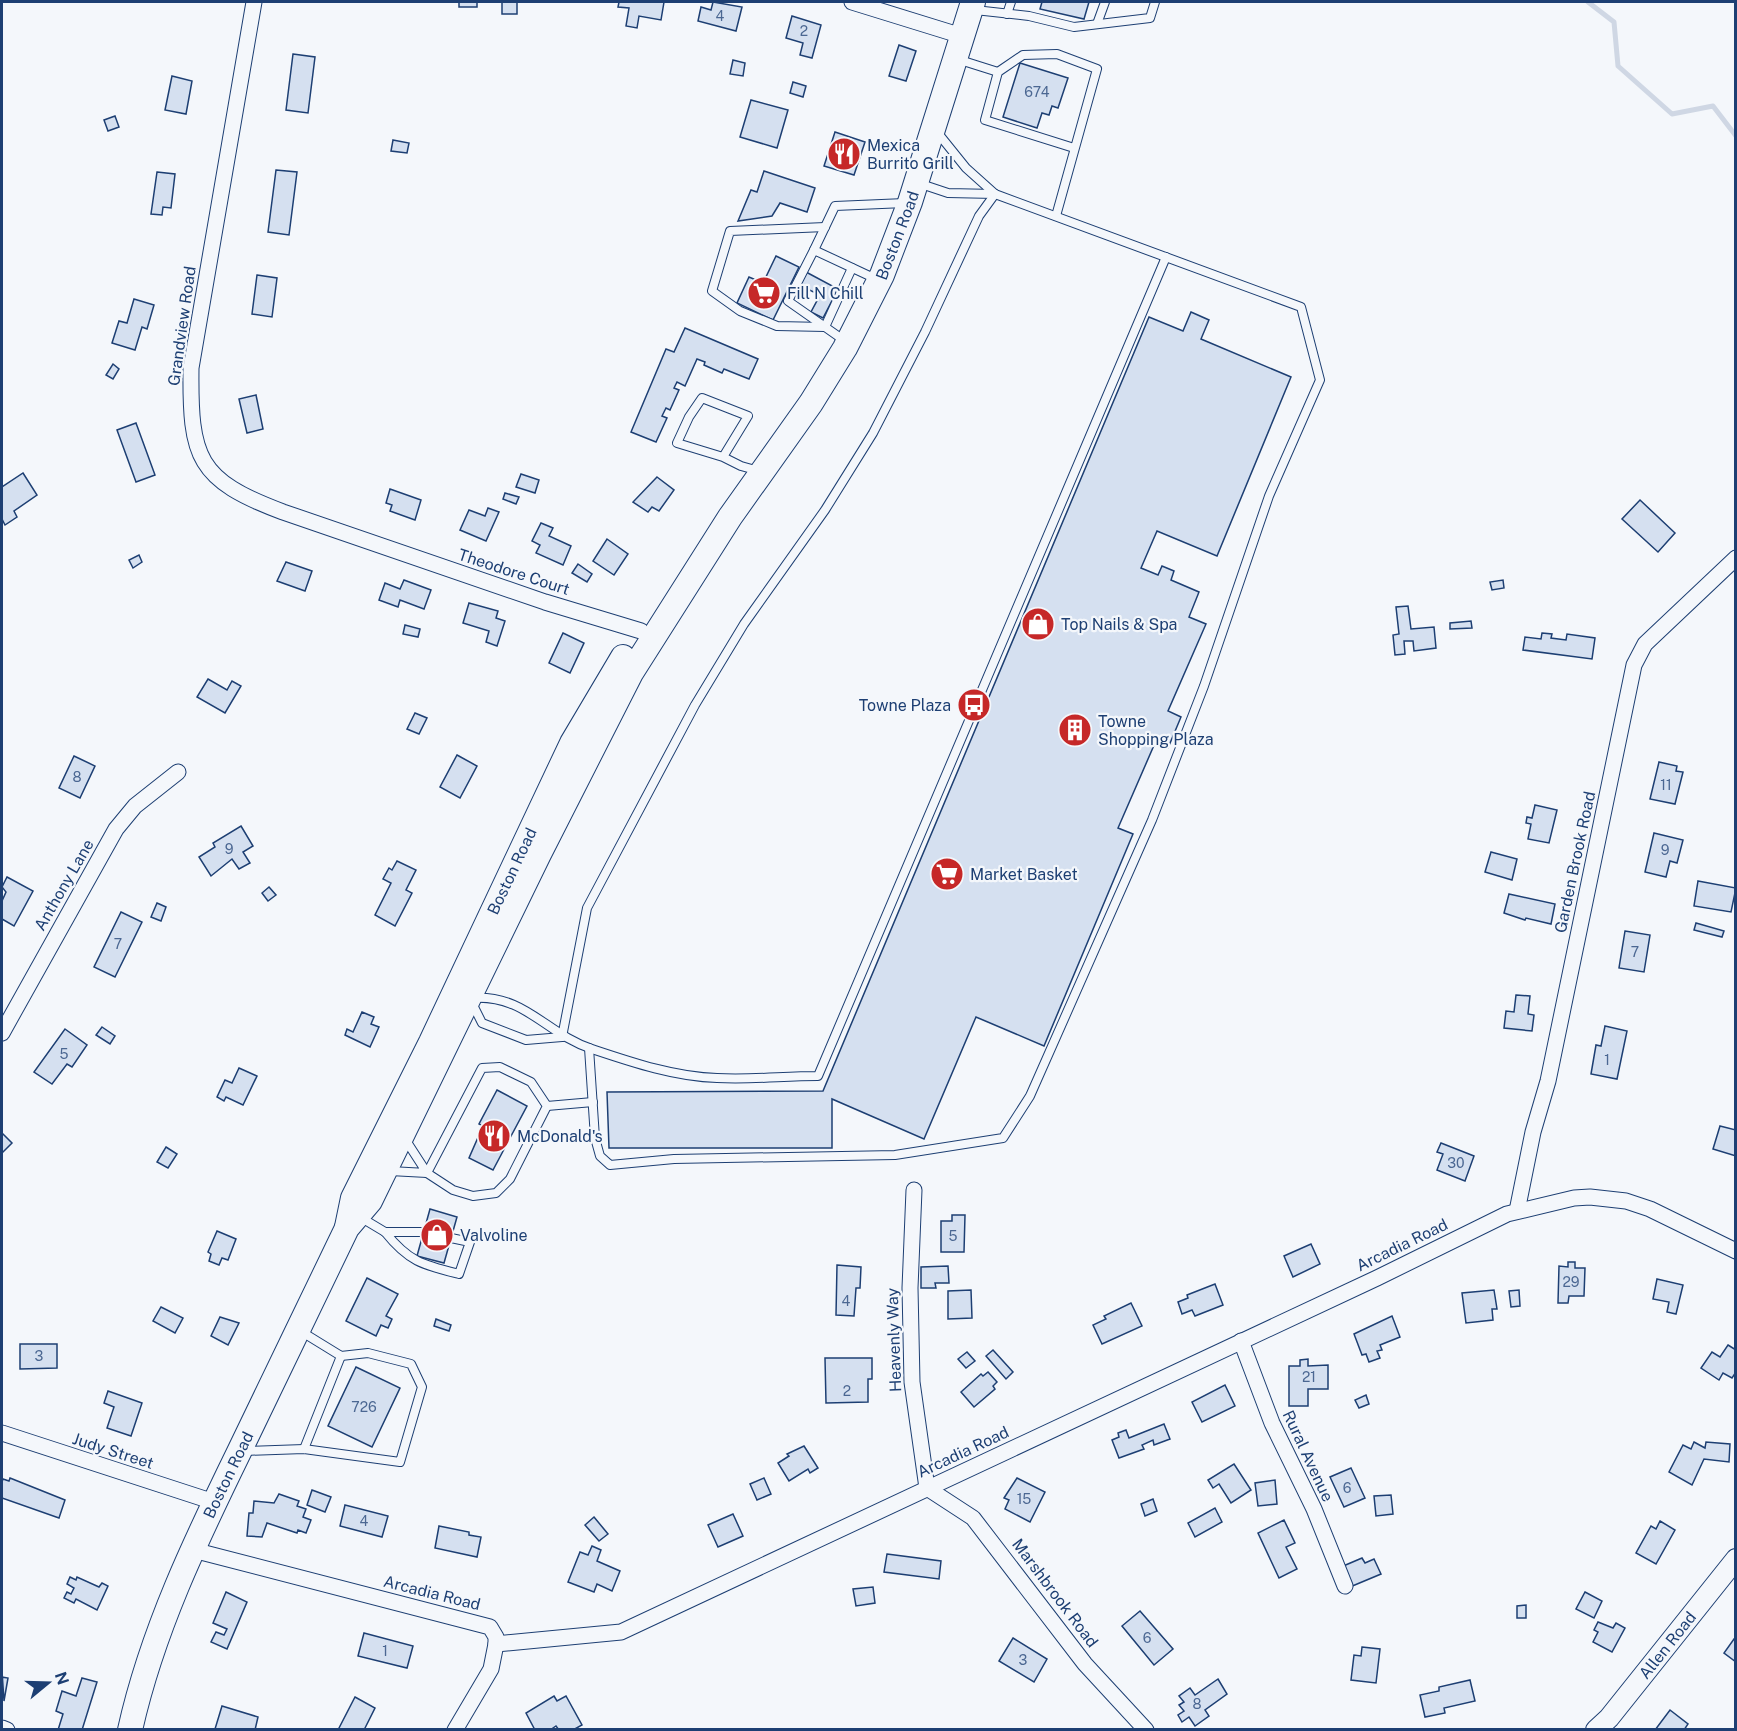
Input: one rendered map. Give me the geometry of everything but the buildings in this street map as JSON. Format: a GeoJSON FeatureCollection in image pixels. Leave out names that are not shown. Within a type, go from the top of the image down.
{"type":"FeatureCollection","features":[{"type":"Feature","properties":{"kind":"main road","name":"Boston Road"},"geometry":{"type":"LineString","coordinates":[[353,1222],[353,1198],[463,994],[606,718],[653,635],[717,537],[811,403],[848,343],[880,281],[913,192],[972,5]]}},
{"type":"Feature","properties":{"kind":"main road","name":"Boston Road"},"geometry":{"type":"LineString","coordinates":[[130,1730],[147,1670],[170,1604],[214,1502],[353,1222],[370,1201],[403,1136],[572,743],[640,631],[682,575],[717,537]]}},
{"type":"Feature","properties":{"kind":"street","name":"Grandview Road"},"geometry":{"type":"LineString","coordinates":[[254,2],[192,368],[191,418],[198,446],[210,470],[222,483],[242,496],[378,543]]}},
{"type":"Feature","properties":{"kind":"street"},"geometry":{"type":"LineString","coordinates":[[852,2],[959,47]]}},
{"type":"Feature","properties":{"kind":"street","name":"Theodore Court"},"geometry":{"type":"LineString","coordinates":[[378,543],[523,594],[640,631]]}},
{"type":"Feature","properties":{"kind":"street","name":"Garden Brook Road"},"geometry":{"type":"LineString","coordinates":[[1517,1211],[1533,1132],[1548,1082],[1634,665],[1645,644],[1736,558]]}},
{"type":"Feature","properties":{"kind":"street","name":"Anthony Lane"},"geometry":{"type":"LineString","coordinates":[[2,1033],[117,829],[135,806],[178,772]]}},
{"type":"Feature","properties":{"kind":"street","name":"Heavenly Way"},"geometry":{"type":"LineString","coordinates":[[914,1190],[910,1288],[912,1382],[927,1488]]}},
{"type":"Feature","properties":{"kind":"street","name":"Arcadia Road"},"geometry":{"type":"LineString","coordinates":[[193,1551],[489,1627],[496,1637],[496,1644],[621,1632],[1517,1211],[1574,1198],[1596,1197],[1626,1201],[1650,1209],[1736,1251]]}},
{"type":"Feature","properties":{"kind":"street","name":"Rural Avenue"},"geometry":{"type":"LineString","coordinates":[[1241,1341],[1272,1423],[1314,1509],[1345,1586]]}},
{"type":"Feature","properties":{"kind":"street","name":"Judy Street"},"geometry":{"type":"LineString","coordinates":[[2,1433],[214,1502]]}},
{"type":"Feature","properties":{"kind":"street","name":"Marshbrook Road"},"geometry":{"type":"LineString","coordinates":[[927,1488],[973,1518],[1085,1664],[1146,1730]]}},
{"type":"Feature","properties":{"kind":"street","name":"Allen Road"},"geometry":{"type":"LineString","coordinates":[[1596,1730],[1609,1718],[1736,1559]]}},
{"type":"Feature","properties":{"kind":"street"},"geometry":{"type":"LineString","coordinates":[[455,1730],[491,1669],[496,1644]]}},
{"type":"Feature","properties":{"kind":"street"},"geometry":{"type":"LineString","coordinates":[[2,1728],[7,1730]]}},
{"type":"Feature","properties":{"kind":"lane"},"geometry":{"type":"LineString","coordinates":[[1007,14],[1011,2]]}},
{"type":"Feature","properties":{"kind":"lane"},"geometry":{"type":"LineString","coordinates":[[1097,24],[1105,2]]}},
{"type":"Feature","properties":{"kind":"lane"},"geometry":{"type":"LineString","coordinates":[[972,5],[1074,27],[1150,18],[1155,2]]}},
{"type":"Feature","properties":{"kind":"lane"},"geometry":{"type":"LineString","coordinates":[[959,47],[998,72]]}},
{"type":"Feature","properties":{"kind":"lane"},"geometry":{"type":"LineString","coordinates":[[1056,216],[1097,69],[1057,54],[1023,55],[998,72],[985,120],[1074,148]]}},
{"type":"Feature","properties":{"kind":"lane"},"geometry":{"type":"LineString","coordinates":[[934,128],[966,168],[995,194]]}},
{"type":"Feature","properties":{"kind":"lane"},"geometry":{"type":"LineString","coordinates":[[590,1048],[594,1138],[600,1156],[610,1165],[674,1159],[895,1155],[1003,1138],[1030,1096],[1152,820],[1204,686],[1269,496],[1320,380],[1301,308],[995,194],[913,192],[835,206],[788,301],[848,343]]}},
{"type":"Feature","properties":{"kind":"lane"},"geometry":{"type":"LineString","coordinates":[[562,1037],[587,908],[592,898],[689,714],[744,624],[825,510],[873,433],[925,332],[979,216],[995,194]]}},
{"type":"Feature","properties":{"kind":"lane"},"geometry":{"type":"LineString","coordinates":[[825,227],[730,231],[712,291],[740,311],[777,326],[825,327]]}},
{"type":"Feature","properties":{"kind":"lane"},"geometry":{"type":"LineString","coordinates":[[814,250],[880,281]]}},
{"type":"Feature","properties":{"kind":"lane"},"geometry":{"type":"LineString","coordinates":[[463,994],[493,997],[534,1013],[562,1037],[590,1048],[670,1072],[716,1078],[818,1076],[1166,257]]}},
{"type":"Feature","properties":{"kind":"lane"},"geometry":{"type":"LineString","coordinates":[[825,327],[852,268]]}},
{"type":"Feature","properties":{"kind":"lane"},"geometry":{"type":"LineString","coordinates":[[723,457],[748,416],[702,398],[689,417],[678,443],[763,472]]}},
{"type":"Feature","properties":{"kind":"lane"},"geometry":{"type":"LineString","coordinates":[[463,994],[482,1023],[526,1040],[562,1037]]}},
{"type":"Feature","properties":{"kind":"lane"},"geometry":{"type":"LineString","coordinates":[[427,1173],[482,1068],[500,1067],[531,1082],[547,1106]]}},
{"type":"Feature","properties":{"kind":"lane"},"geometry":{"type":"LineString","coordinates":[[547,1106],[592,1102]]}},
{"type":"Feature","properties":{"kind":"lane"},"geometry":{"type":"LineString","coordinates":[[403,1136],[427,1173],[453,1190],[473,1196],[496,1193],[510,1179],[547,1106]]}},
{"type":"Feature","properties":{"kind":"lane"},"geometry":{"type":"LineString","coordinates":[[386,1171],[427,1173]]}},
{"type":"Feature","properties":{"kind":"lane"},"geometry":{"type":"LineString","coordinates":[[353,1222],[385,1232],[423,1232]]}},
{"type":"Feature","properties":{"kind":"lane"},"geometry":{"type":"LineString","coordinates":[[385,1232],[401,1252],[418,1264],[459,1274],[470,1242],[451,1238]]}},
{"type":"Feature","properties":{"kind":"lane"},"geometry":{"type":"LineString","coordinates":[[239,1451],[304,1449],[400,1462],[422,1387],[411,1364],[368,1353],[342,1356],[298,1330]]}},
{"type":"Feature","properties":{"kind":"lane"},"geometry":{"type":"LineString","coordinates":[[304,1449],[342,1356]]}},
{"type":"Feature","properties":{"kind":"waterway"},"geometry":{"type":"LineString","coordinates":[[1588,2],[1614,22],[1618,66],[1672,114],[1713,106],[1736,136]]}},
{"type":"Feature","properties":{"kind":"place","name":"Mexica Burrito Grill"},"geometry":{"type":"Point","coordinates":[844,154]}},
{"type":"Feature","properties":{"kind":"place","name":"Fill N Chill"},"geometry":{"type":"Point","coordinates":[764,293]}},
{"type":"Feature","properties":{"kind":"place","name":"Top Nails & Spa"},"geometry":{"type":"Point","coordinates":[1038,624]}},
{"type":"Feature","properties":{"kind":"place","name":"Towne Plaza"},"geometry":{"type":"Point","coordinates":[974,705]}},
{"type":"Feature","properties":{"kind":"place","name":"Towne Shopping Plaza"},"geometry":{"type":"Point","coordinates":[1075,730]}},
{"type":"Feature","properties":{"kind":"place","name":"Market Basket"},"geometry":{"type":"Point","coordinates":[947,874]}},
{"type":"Feature","properties":{"kind":"place","name":"McDonald's"},"geometry":{"type":"Point","coordinates":[494,1136]}},
{"type":"Feature","properties":{"kind":"place","name":"Valvoline"},"geometry":{"type":"Point","coordinates":[437,1235]}}]}
